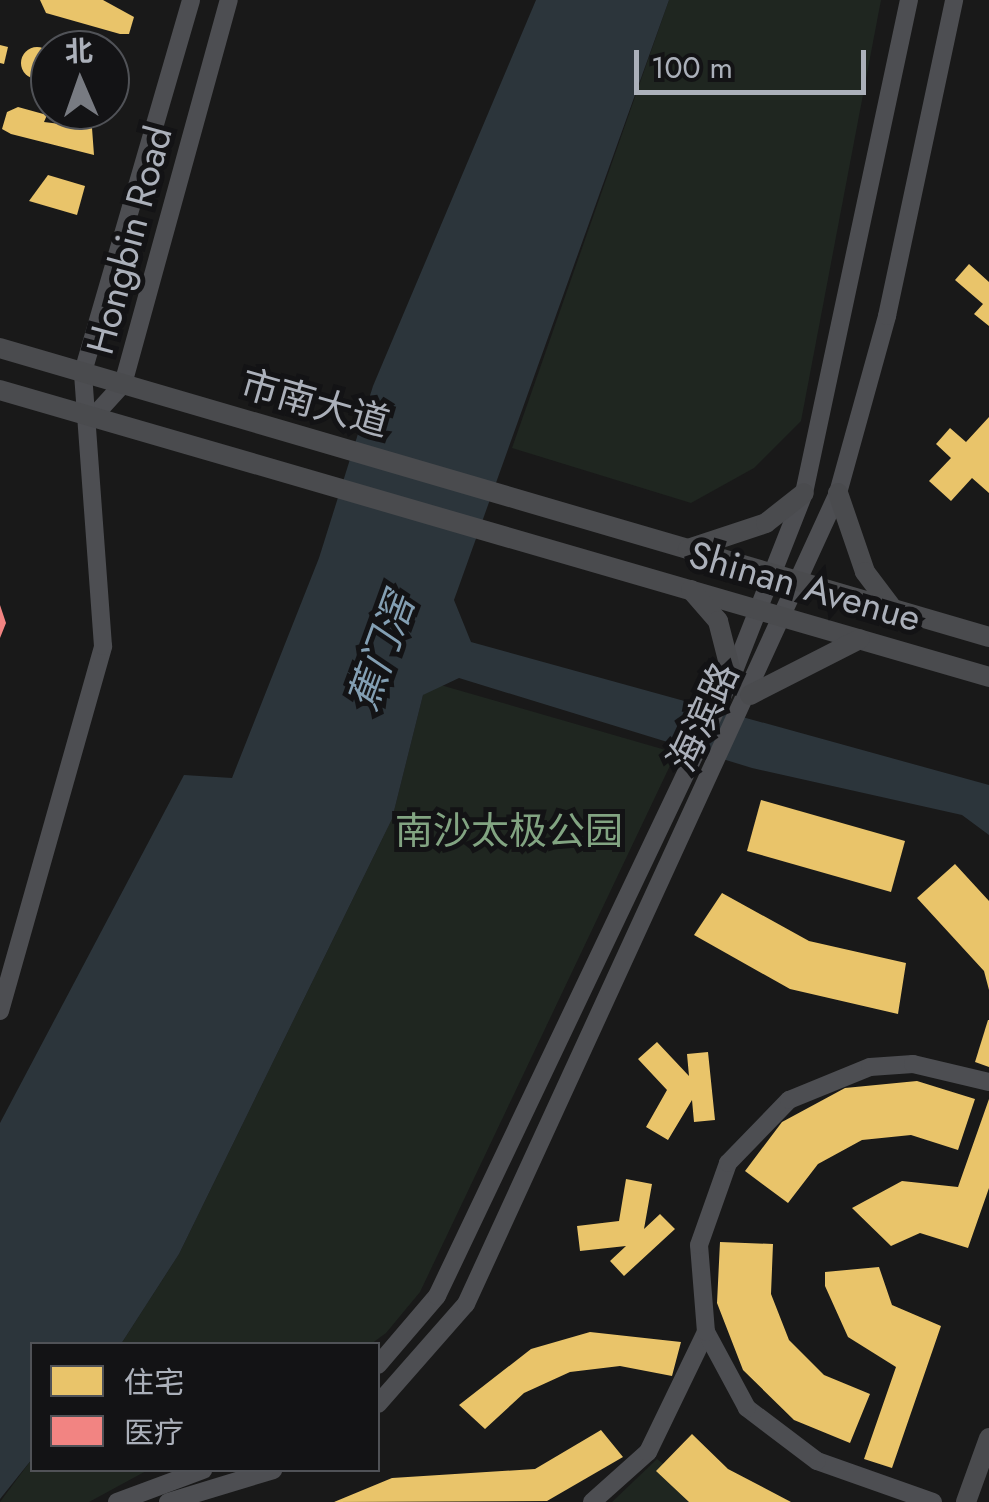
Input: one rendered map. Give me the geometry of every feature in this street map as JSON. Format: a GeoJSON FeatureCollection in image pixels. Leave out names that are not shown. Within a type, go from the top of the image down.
{"type":"FeatureCollection","features":[{"type":"Feature","properties":{"kind":"main road","name":"市南大道"},"geometry":{"type":"LineString","coordinates":[[0,348],[611,526]]}},
{"type":"Feature","properties":{"kind":"main road","name":"市南大道"},"geometry":{"type":"LineString","coordinates":[[0,390],[600,563]]}},
{"type":"Feature","properties":{"kind":"main road"},"geometry":{"type":"LineString","coordinates":[[688,549],[766,522],[804,493]]}},
{"type":"Feature","properties":{"kind":"main road"},"geometry":{"type":"LineString","coordinates":[[838,493],[865,572],[893,609]]}},
{"type":"Feature","properties":{"kind":"main road","name":"Shinan Avenue"},"geometry":{"type":"LineString","coordinates":[[611,526],[989,637]]}},
{"type":"Feature","properties":{"kind":"main road","name":"Shinan Avenue"},"geometry":{"type":"LineString","coordinates":[[600,563],[989,677]]}},
{"type":"Feature","properties":{"kind":"main road"},"geometry":{"type":"LineString","coordinates":[[690,589],[718,621],[732,676]]}},
{"type":"Feature","properties":{"kind":"main road"},"geometry":{"type":"LineString","coordinates":[[750,695],[860,639]]}},
{"type":"Feature","properties":{"kind":"main road"},"geometry":{"type":"LineString","coordinates":[[966,1502],[989,1438]]}},
{"type":"Feature","properties":{"kind":"street","name":"Hongbin Road"},"geometry":{"type":"LineString","coordinates":[[93,417],[83,372],[191,0]]}},
{"type":"Feature","properties":{"kind":"street","name":"Hongbin Road"},"geometry":{"type":"LineString","coordinates":[[93,417],[123,384],[229,0]]}},
{"type":"Feature","properties":{"kind":"street","name":"海滨路"},"geometry":{"type":"LineString","coordinates":[[380,1363],[437,1296],[732,676],[804,493],[909,0]]}},
{"type":"Feature","properties":{"kind":"street","name":"海滨路"},"geometry":{"type":"LineString","coordinates":[[380,1402],[466,1304],[750,695],[838,493],[887,316],[954,0]]}},
{"type":"Feature","properties":{"kind":"street"},"geometry":{"type":"LineString","coordinates":[[0,1011],[104,646],[93,417]]}},
{"type":"Feature","properties":{"kind":"street"},"geometry":{"type":"LineString","coordinates":[[933,1502],[780,1438],[748,1408],[706,1332],[699,1245],[709,1203],[755,1129],[802,1094],[870,1068],[913,1064],[989,1082]]}},
{"type":"Feature","properties":{"kind":"street"},"geometry":{"type":"LineString","coordinates":[[592,1502],[648,1452],[706,1332]]}},
{"type":"Feature","properties":{"kind":"street"},"geometry":{"type":"LineString","coordinates":[[117,1502],[198,1472]]}},
{"type":"Feature","properties":{"kind":"street"},"geometry":{"type":"LineString","coordinates":[[173,1501],[267,1472]]}},
{"type":"Feature","properties":{"kind":"green space"},"geometry":{"type":"Polygon","coordinates":[[[669,0],[881,0],[801,421],[754,468],[691,503],[512,448],[669,0]]]}},
{"type":"Feature","properties":{"kind":"green space","name":"南沙太极公园"},"geometry":{"type":"Polygon","coordinates":[[[437,684],[676,753],[420,1292],[386,1333],[374,1342],[122,1342],[179,1254],[392,819],[423,695],[437,684]]]}},
{"type":"Feature","properties":{"kind":"green space"},"geometry":{"type":"Polygon","coordinates":[[[657,1459],[713,1502],[612,1502],[657,1459]]]}},
{"type":"Feature","properties":{"kind":"green space"},"geometry":{"type":"Polygon","coordinates":[[[30,1462],[30,1472],[144,1472],[89,1502],[0,1502],[30,1462]]]}},
{"type":"Feature","properties":{"kind":"water","name":"蕉门滘"},"geometry":{"type":"Polygon","coordinates":[[[536,0],[669,0],[454,600],[471,642],[989,785],[989,835],[962,815],[752,768],[459,678],[423,695],[392,819],[179,1254],[122,1342],[30,1342],[30,1462],[0,1499],[0,1123],[184,775],[232,778],[319,558],[373,386],[536,0]]]}},
{"type":"Feature","properties":{"kind":"building: 住宅"},"geometry":{"type":"Polygon","coordinates":[[[40,0],[103,0],[134,17],[130,31],[106,30],[46,13],[40,0]]]}},
{"type":"Feature","properties":{"kind":"building: 住宅"},"geometry":{"type":"Polygon","coordinates":[[[0,45],[8,47],[4,64],[0,63],[0,45]]]}},
{"type":"Feature","properties":{"kind":"building: 住宅"},"geometry":{"type":"Polygon","coordinates":[[[30,50],[30,76],[21,63],[30,50]]]}},
{"type":"Feature","properties":{"kind":"building: 住宅"},"geometry":{"type":"Polygon","coordinates":[[[18,107],[30,110],[30,130],[92,130],[94,155],[11,134],[2,129],[7,112],[18,107]]]}},
{"type":"Feature","properties":{"kind":"building: 住宅"},"geometry":{"type":"Polygon","coordinates":[[[48,175],[85,186],[77,215],[29,201],[48,175]]]}},
{"type":"Feature","properties":{"kind":"building: 住宅"},"geometry":{"type":"Polygon","coordinates":[[[969,264],[989,282],[989,326],[974,314],[983,304],[955,280],[969,264]]]}},
{"type":"Feature","properties":{"kind":"building: 住宅"},"geometry":{"type":"Polygon","coordinates":[[[989,417],[989,493],[972,478],[951,501],[929,481],[951,458],[936,444],[950,428],[966,442],[989,417]]]}},
{"type":"Feature","properties":{"kind":"building: 住宅"},"geometry":{"type":"Polygon","coordinates":[[[761,800],[905,841],[891,892],[747,851],[761,800]]]}},
{"type":"Feature","properties":{"kind":"building: 住宅"},"geometry":{"type":"Polygon","coordinates":[[[955,864],[989,901],[989,990],[984,971],[917,898],[955,864]]]}},
{"type":"Feature","properties":{"kind":"building: 住宅"},"geometry":{"type":"Polygon","coordinates":[[[722,893],[809,941],[906,963],[898,1014],[790,989],[694,935],[722,893]]]}},
{"type":"Feature","properties":{"kind":"building: 住宅"},"geometry":{"type":"Polygon","coordinates":[[[989,1020],[989,1067],[975,1062],[989,1020]]]}},
{"type":"Feature","properties":{"kind":"building: 住宅"},"geometry":{"type":"Polygon","coordinates":[[[657,1042],[689,1076],[687,1054],[708,1052],[715,1120],[694,1122],[692,1100],[668,1140],[646,1127],[667,1090],[638,1059],[657,1042]]]}},
{"type":"Feature","properties":{"kind":"building: 住宅"},"geometry":{"type":"Polygon","coordinates":[[[917,1081],[975,1099],[958,1150],[911,1135],[862,1140],[818,1164],[788,1203],[745,1171],[782,1122],[845,1088],[917,1081]]]}},
{"type":"Feature","properties":{"kind":"building: 住宅"},"geometry":{"type":"Polygon","coordinates":[[[989,1099],[989,1188],[968,1248],[920,1233],[891,1246],[852,1208],[902,1181],[958,1187],[989,1099]]]}},
{"type":"Feature","properties":{"kind":"building: 住宅"},"geometry":{"type":"Polygon","coordinates":[[[626,1179],[652,1184],[644,1229],[660,1214],[675,1229],[624,1276],[610,1261],[626,1246],[580,1251],[577,1226],[619,1221],[626,1179]]]}},
{"type":"Feature","properties":{"kind":"building: 住宅"},"geometry":{"type":"Polygon","coordinates":[[[720,1242],[773,1244],[771,1294],[789,1340],[824,1375],[870,1394],[850,1443],[794,1420],[743,1370],[717,1303],[720,1242]]]}},
{"type":"Feature","properties":{"kind":"building: 住宅"},"geometry":{"type":"Polygon","coordinates":[[[879,1267],[892,1305],[941,1326],[892,1468],[864,1459],[896,1367],[848,1337],[825,1286],[825,1272],[879,1267]]]}},
{"type":"Feature","properties":{"kind":"building: 住宅"},"geometry":{"type":"Polygon","coordinates":[[[590,1332],[681,1342],[672,1376],[620,1366],[570,1372],[524,1393],[485,1429],[459,1405],[531,1349],[590,1332]]]}},
{"type":"Feature","properties":{"kind":"building: 住宅"},"geometry":{"type":"Polygon","coordinates":[[[601,1430],[623,1457],[547,1501],[334,1502],[392,1478],[535,1469],[601,1430]]]}},
{"type":"Feature","properties":{"kind":"building: 住宅"},"geometry":{"type":"Polygon","coordinates":[[[692,1434],[728,1469],[791,1502],[689,1502],[656,1471],[692,1434]]]}},
{"type":"Feature","properties":{"kind":"building: 医疗"},"geometry":{"type":"Polygon","coordinates":[[[0,605],[6,623],[0,638],[0,605]]]}}]}
